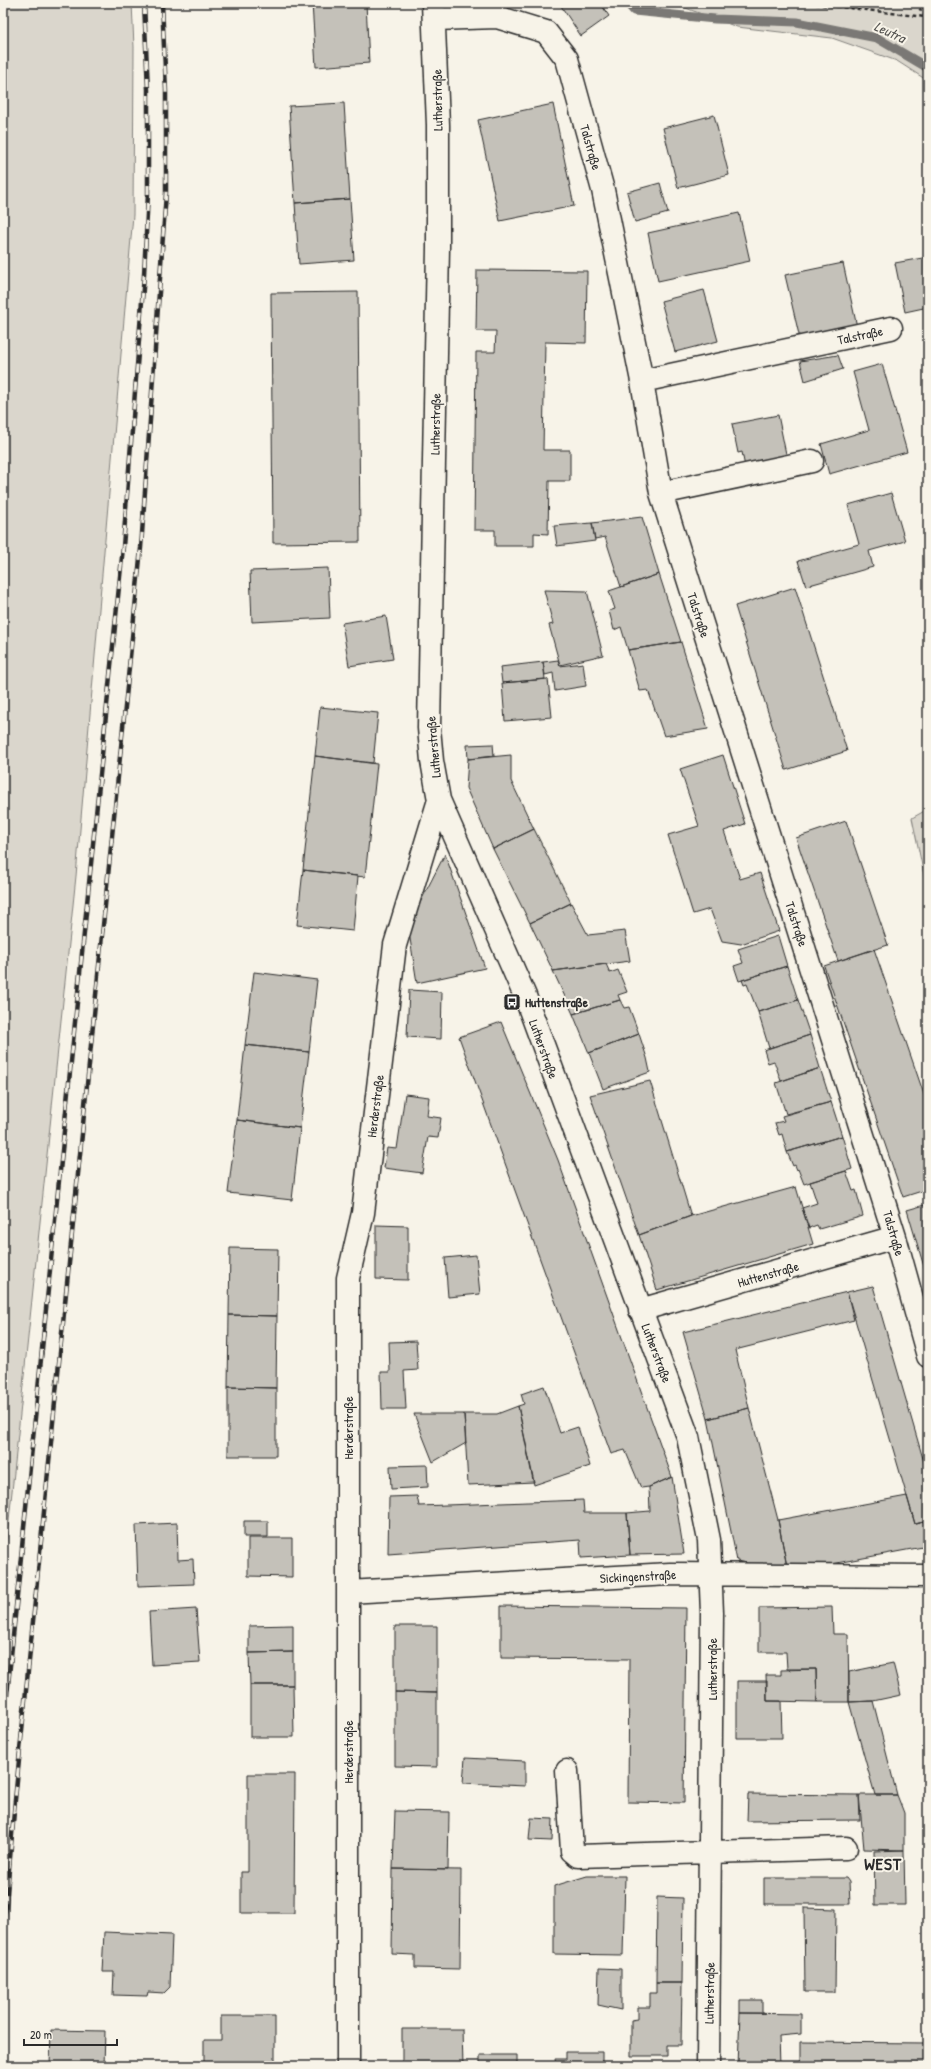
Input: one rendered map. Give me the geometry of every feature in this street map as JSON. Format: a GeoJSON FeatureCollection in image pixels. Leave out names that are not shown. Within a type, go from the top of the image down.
{"type":"FeatureCollection","features":[{"type":"Feature","properties":{"kind":"street","name":"Talstraße"},"geometry":{"type":"LineString","coordinates":[[434,11],[497,17],[546,32],[566,59],[603,190],[642,381],[661,494],[895,1237],[928,1356]]}},
{"type":"Feature","properties":{"kind":"street","name":"Lutherstraße"},"geometry":{"type":"LineString","coordinates":[[434,11],[438,125],[438,247],[429,728],[432,761],[439,800],[525,996],[688,1437],[709,1540],[712,1620],[708,2066]]}},
{"type":"Feature","properties":{"kind":"street","name":"Talstraße"},"geometry":{"type":"LineString","coordinates":[[642,381],[891,328]]}},
{"type":"Feature","properties":{"kind":"street"},"geometry":{"type":"LineString","coordinates":[[661,494],[812,461]]}},
{"type":"Feature","properties":{"kind":"street","name":"Herderstraße"},"geometry":{"type":"LineString","coordinates":[[348,2066],[348,1278],[363,1213],[395,945],[439,800]]}},
{"type":"Feature","properties":{"kind":"street","name":"Huttenstraße"},"geometry":{"type":"LineString","coordinates":[[640,1310],[895,1237]]}},
{"type":"Feature","properties":{"kind":"street","name":"Sickingenstraße"},"geometry":{"type":"LineString","coordinates":[[348,1592],[670,1574],[928,1576]]}},
{"type":"Feature","properties":{"kind":"street"},"geometry":{"type":"LineString","coordinates":[[567,1771],[572,1851],[578,1856],[846,1848]]}},
{"type":"Feature","properties":{"kind":"path"},"geometry":{"type":"LineString","coordinates":[[808,3],[925,17]]}},
{"type":"Feature","properties":{"kind":"path"},"geometry":{"type":"LineString","coordinates":[[915,3],[928,20]]}},
{"type":"Feature","properties":{"kind":"shaded area"},"geometry":{"type":"Polygon","coordinates":[[[3,3],[132,3],[134,47],[133,215],[76,876],[3,1578],[3,3]]]}},
{"type":"Feature","properties":{"kind":"shaded area"},"geometry":{"type":"Polygon","coordinates":[[[672,3],[926,3],[928,6],[928,81],[897,61],[832,38],[737,27],[672,3]]]}},
{"type":"Feature","properties":{"kind":"shaded area"},"geometry":{"type":"Polygon","coordinates":[[[928,809],[928,894],[912,818],[928,809]]]}},
{"type":"Feature","properties":{"kind":"building"},"geometry":{"type":"Polygon","coordinates":[[[312,3],[366,3],[369,63],[316,67],[312,3]]]}},
{"type":"Feature","properties":{"kind":"building"},"geometry":{"type":"Polygon","coordinates":[[[559,3],[600,3],[609,16],[581,36],[559,3]]]}},
{"type":"Feature","properties":{"kind":"building"},"geometry":{"type":"Polygon","coordinates":[[[344,103],[350,199],[295,203],[289,106],[344,103]]]}},
{"type":"Feature","properties":{"kind":"building"},"geometry":{"type":"Polygon","coordinates":[[[553,104],[574,206],[500,221],[478,120],[553,104]]]}},
{"type":"Feature","properties":{"kind":"building"},"geometry":{"type":"Polygon","coordinates":[[[714,115],[729,175],[678,188],[663,128],[714,115]]]}},
{"type":"Feature","properties":{"kind":"building"},"geometry":{"type":"Polygon","coordinates":[[[660,183],[668,213],[635,222],[627,192],[660,183]]]}},
{"type":"Feature","properties":{"kind":"building"},"geometry":{"type":"Polygon","coordinates":[[[350,199],[354,260],[299,264],[295,203],[350,199]]]}},
{"type":"Feature","properties":{"kind":"building"},"geometry":{"type":"Polygon","coordinates":[[[739,213],[750,261],[658,281],[648,233],[739,213]]]}},
{"type":"Feature","properties":{"kind":"building"},"geometry":{"type":"Polygon","coordinates":[[[928,257],[928,307],[905,312],[895,263],[928,257]]]}},
{"type":"Feature","properties":{"kind":"building"},"geometry":{"type":"Polygon","coordinates":[[[843,263],[857,327],[800,339],[785,275],[843,263]]]}},
{"type":"Feature","properties":{"kind":"building"},"geometry":{"type":"Polygon","coordinates":[[[477,270],[587,271],[586,343],[545,342],[543,450],[570,450],[570,481],[549,481],[548,534],[534,533],[534,546],[495,546],[495,530],[474,530],[476,352],[495,352],[496,331],[476,331],[477,270]]]}},
{"type":"Feature","properties":{"kind":"building"},"geometry":{"type":"Polygon","coordinates":[[[704,290],[718,341],[675,352],[661,301],[704,290]]]}},
{"type":"Feature","properties":{"kind":"building"},"geometry":{"type":"Polygon","coordinates":[[[358,292],[360,542],[273,543],[271,293],[358,292]]]}},
{"type":"Feature","properties":{"kind":"building"},"geometry":{"type":"Polygon","coordinates":[[[838,355],[843,369],[805,381],[800,361],[838,355]]]}},
{"type":"Feature","properties":{"kind":"building"},"geometry":{"type":"Polygon","coordinates":[[[882,364],[907,452],[829,474],[821,444],[869,430],[853,372],[882,364]]]}},
{"type":"Feature","properties":{"kind":"building"},"geometry":{"type":"Polygon","coordinates":[[[778,415],[787,459],[745,467],[742,452],[738,453],[732,424],[778,415]]]}},
{"type":"Feature","properties":{"kind":"building"},"geometry":{"type":"Polygon","coordinates":[[[891,493],[905,541],[869,551],[873,567],[806,586],[798,561],[859,544],[848,505],[891,493]]]}},
{"type":"Feature","properties":{"kind":"building"},"geometry":{"type":"Polygon","coordinates":[[[642,517],[659,574],[621,587],[605,537],[595,539],[592,523],[642,517]]]}},
{"type":"Feature","properties":{"kind":"building"},"geometry":{"type":"Polygon","coordinates":[[[592,523],[595,541],[557,546],[554,526],[592,523]]]}},
{"type":"Feature","properties":{"kind":"building"},"geometry":{"type":"Polygon","coordinates":[[[328,568],[330,618],[252,622],[250,571],[328,568]]]}},
{"type":"Feature","properties":{"kind":"building"},"geometry":{"type":"Polygon","coordinates":[[[659,574],[681,642],[628,650],[621,627],[614,630],[609,611],[615,609],[609,591],[659,574]]]}},
{"type":"Feature","properties":{"kind":"building"},"geometry":{"type":"Polygon","coordinates":[[[795,587],[847,751],[786,770],[735,606],[795,587]]]}},
{"type":"Feature","properties":{"kind":"building"},"geometry":{"type":"Polygon","coordinates":[[[544,590],[587,591],[603,655],[560,665],[549,625],[553,624],[544,590]]]}},
{"type":"Feature","properties":{"kind":"building"},"geometry":{"type":"Polygon","coordinates":[[[386,616],[393,659],[349,666],[342,623],[386,616]]]}},
{"type":"Feature","properties":{"kind":"building"},"geometry":{"type":"Polygon","coordinates":[[[681,642],[708,729],[664,736],[648,690],[640,691],[628,650],[681,642]]]}},
{"type":"Feature","properties":{"kind":"building"},"geometry":{"type":"Polygon","coordinates":[[[558,660],[560,666],[583,663],[586,686],[555,691],[553,673],[545,675],[543,662],[558,660]]]}},
{"type":"Feature","properties":{"kind":"building"},"geometry":{"type":"Polygon","coordinates":[[[543,662],[545,679],[502,683],[500,667],[543,662]]]}},
{"type":"Feature","properties":{"kind":"building"},"geometry":{"type":"Polygon","coordinates":[[[548,679],[552,717],[505,721],[502,683],[548,679]]]}},
{"type":"Feature","properties":{"kind":"building"},"geometry":{"type":"Polygon","coordinates":[[[320,707],[378,713],[373,763],[315,756],[320,707]]]}},
{"type":"Feature","properties":{"kind":"building"},"geometry":{"type":"Polygon","coordinates":[[[493,744],[494,756],[468,759],[467,745],[493,744]]]}},
{"type":"Feature","properties":{"kind":"building"},"geometry":{"type":"Polygon","coordinates":[[[511,755],[511,781],[534,829],[493,849],[466,788],[468,759],[511,755]]]}},
{"type":"Feature","properties":{"kind":"building"},"geometry":{"type":"Polygon","coordinates":[[[723,755],[745,824],[724,831],[740,879],[760,873],[779,931],[741,944],[722,941],[710,909],[693,914],[668,835],[699,826],[680,769],[723,755]]]}},
{"type":"Feature","properties":{"kind":"building"},"geometry":{"type":"Polygon","coordinates":[[[315,756],[377,764],[365,877],[303,870],[315,756]]]}},
{"type":"Feature","properties":{"kind":"building"},"geometry":{"type":"Polygon","coordinates":[[[846,821],[888,945],[838,961],[796,838],[846,821]]]}},
{"type":"Feature","properties":{"kind":"building"},"geometry":{"type":"Polygon","coordinates":[[[534,829],[571,903],[530,923],[493,849],[534,829]]]}},
{"type":"Feature","properties":{"kind":"building"},"geometry":{"type":"Polygon","coordinates":[[[445,854],[485,968],[417,983],[408,926],[445,854]]]}},
{"type":"Feature","properties":{"kind":"building"},"geometry":{"type":"Polygon","coordinates":[[[303,870],[358,876],[353,931],[297,925],[303,870]]]}},
{"type":"Feature","properties":{"kind":"building"},"geometry":{"type":"Polygon","coordinates":[[[571,903],[588,935],[625,931],[630,961],[553,971],[530,923],[571,903]]]}},
{"type":"Feature","properties":{"kind":"building"},"geometry":{"type":"Polygon","coordinates":[[[778,936],[787,966],[739,981],[734,966],[743,963],[738,949],[778,936]]]}},
{"type":"Feature","properties":{"kind":"building"},"geometry":{"type":"Polygon","coordinates":[[[874,949],[928,1106],[928,1189],[903,1197],[824,966],[874,949]]]}},
{"type":"Feature","properties":{"kind":"building"},"geometry":{"type":"Polygon","coordinates":[[[606,964],[610,973],[618,970],[627,992],[618,995],[620,1000],[573,1014],[553,971],[606,964]]]}},
{"type":"Feature","properties":{"kind":"building"},"geometry":{"type":"Polygon","coordinates":[[[787,966],[798,1000],[758,1012],[747,984],[744,985],[742,980],[787,966]]]}},
{"type":"Feature","properties":{"kind":"building"},"geometry":{"type":"Polygon","coordinates":[[[254,972],[317,980],[309,1052],[245,1045],[254,972]]]}},
{"type":"Feature","properties":{"kind":"building"},"geometry":{"type":"Polygon","coordinates":[[[409,990],[442,992],[441,1039],[407,1037],[409,990]]]}},
{"type":"Feature","properties":{"kind":"building"},"geometry":{"type":"Polygon","coordinates":[[[620,1000],[624,1008],[629,1007],[639,1034],[589,1053],[573,1014],[620,1000]]]}},
{"type":"Feature","properties":{"kind":"building"},"geometry":{"type":"Polygon","coordinates":[[[798,1000],[810,1035],[769,1048],[758,1012],[798,1000]]]}},
{"type":"Feature","properties":{"kind":"building"},"geometry":{"type":"Polygon","coordinates":[[[501,1022],[558,1160],[672,1477],[649,1487],[641,1488],[625,1450],[611,1454],[459,1037],[501,1022]]]}},
{"type":"Feature","properties":{"kind":"building"},"geometry":{"type":"Polygon","coordinates":[[[639,1034],[650,1072],[603,1089],[589,1053],[639,1034]]]}},
{"type":"Feature","properties":{"kind":"building"},"geometry":{"type":"Polygon","coordinates":[[[810,1035],[820,1068],[781,1081],[774,1061],[768,1063],[764,1050],[810,1035]]]}},
{"type":"Feature","properties":{"kind":"building"},"geometry":{"type":"Polygon","coordinates":[[[245,1045],[309,1052],[300,1128],[237,1120],[245,1045]]]}},
{"type":"Feature","properties":{"kind":"building"},"geometry":{"type":"Polygon","coordinates":[[[820,1068],[831,1102],[786,1114],[776,1083],[820,1068]]]}},
{"type":"Feature","properties":{"kind":"building"},"geometry":{"type":"Polygon","coordinates":[[[650,1081],[691,1216],[639,1235],[590,1095],[650,1081]]]}},
{"type":"Feature","properties":{"kind":"building"},"geometry":{"type":"Polygon","coordinates":[[[405,1094],[429,1097],[427,1116],[441,1118],[438,1138],[428,1137],[422,1173],[384,1168],[387,1148],[397,1149],[405,1094]]]}},
{"type":"Feature","properties":{"kind":"building"},"geometry":{"type":"Polygon","coordinates":[[[831,1102],[842,1136],[787,1152],[782,1134],[779,1135],[775,1123],[784,1121],[782,1116],[831,1102]]]}},
{"type":"Feature","properties":{"kind":"building"},"geometry":{"type":"Polygon","coordinates":[[[237,1120],[300,1128],[292,1200],[228,1193],[237,1120]]]}},
{"type":"Feature","properties":{"kind":"building"},"geometry":{"type":"Polygon","coordinates":[[[842,1136],[852,1169],[804,1184],[798,1169],[797,1170],[795,1165],[793,1166],[787,1152],[842,1136]]]}},
{"type":"Feature","properties":{"kind":"building"},"geometry":{"type":"Polygon","coordinates":[[[846,1171],[853,1191],[856,1190],[863,1216],[819,1229],[817,1225],[809,1228],[802,1208],[817,1203],[810,1182],[846,1171]]]}},
{"type":"Feature","properties":{"kind":"building"},"geometry":{"type":"Polygon","coordinates":[[[796,1187],[813,1244],[657,1290],[639,1235],[691,1216],[796,1187]]]}},
{"type":"Feature","properties":{"kind":"building"},"geometry":{"type":"Polygon","coordinates":[[[928,1204],[928,1280],[907,1210],[928,1204]]]}},
{"type":"Feature","properties":{"kind":"building"},"geometry":{"type":"Polygon","coordinates":[[[376,1225],[408,1226],[408,1280],[376,1279],[376,1225]]]}},
{"type":"Feature","properties":{"kind":"building"},"geometry":{"type":"Polygon","coordinates":[[[230,1248],[278,1249],[277,1316],[229,1315],[230,1248]]]}},
{"type":"Feature","properties":{"kind":"building"},"geometry":{"type":"Polygon","coordinates":[[[476,1255],[480,1294],[448,1297],[445,1258],[476,1255]]]}},
{"type":"Feature","properties":{"kind":"building"},"geometry":{"type":"Polygon","coordinates":[[[873,1286],[928,1476],[928,1521],[915,1524],[847,1292],[873,1286]]]}},
{"type":"Feature","properties":{"kind":"building"},"geometry":{"type":"Polygon","coordinates":[[[847,1292],[854,1320],[735,1350],[749,1408],[708,1419],[683,1332],[847,1292]]]}},
{"type":"Feature","properties":{"kind":"building"},"geometry":{"type":"Polygon","coordinates":[[[229,1315],[277,1316],[276,1388],[228,1387],[229,1315]]]}},
{"type":"Feature","properties":{"kind":"building"},"geometry":{"type":"Polygon","coordinates":[[[416,1341],[418,1370],[404,1371],[406,1409],[382,1409],[381,1372],[390,1372],[389,1342],[416,1341]]]}},
{"type":"Feature","properties":{"kind":"building"},"geometry":{"type":"Polygon","coordinates":[[[544,1386],[560,1433],[578,1427],[590,1466],[534,1485],[518,1406],[524,1404],[521,1394],[544,1386]]]}},
{"type":"Feature","properties":{"kind":"building"},"geometry":{"type":"Polygon","coordinates":[[[228,1387],[276,1388],[276,1456],[228,1456],[228,1387]]]}},
{"type":"Feature","properties":{"kind":"building"},"geometry":{"type":"Polygon","coordinates":[[[518,1406],[534,1482],[468,1485],[464,1414],[497,1414],[518,1406]]]}},
{"type":"Feature","properties":{"kind":"building"},"geometry":{"type":"Polygon","coordinates":[[[749,1408],[778,1520],[788,1572],[737,1561],[708,1419],[749,1408]]]}},
{"type":"Feature","properties":{"kind":"building"},"geometry":{"type":"Polygon","coordinates":[[[414,1414],[464,1414],[466,1443],[433,1462],[414,1414]]]}},
{"type":"Feature","properties":{"kind":"building"},"geometry":{"type":"Polygon","coordinates":[[[427,1465],[428,1487],[391,1489],[390,1466],[427,1465]]]}},
{"type":"Feature","properties":{"kind":"building"},"geometry":{"type":"Polygon","coordinates":[[[672,1477],[684,1554],[630,1555],[627,1513],[650,1511],[649,1487],[672,1477]]]}},
{"type":"Feature","properties":{"kind":"building"},"geometry":{"type":"Polygon","coordinates":[[[417,1496],[419,1506],[583,1500],[584,1513],[627,1513],[630,1555],[581,1558],[580,1540],[388,1554],[389,1497],[417,1496]]]}},
{"type":"Feature","properties":{"kind":"building"},"geometry":{"type":"Polygon","coordinates":[[[907,1496],[915,1524],[928,1521],[928,1546],[788,1572],[778,1520],[907,1496]]]}},
{"type":"Feature","properties":{"kind":"building"},"geometry":{"type":"Polygon","coordinates":[[[244,1521],[268,1521],[268,1537],[244,1537],[244,1521]]]}},
{"type":"Feature","properties":{"kind":"building"},"geometry":{"type":"Polygon","coordinates":[[[177,1523],[178,1560],[193,1559],[194,1584],[138,1586],[136,1525],[177,1523]]]}},
{"type":"Feature","properties":{"kind":"building"},"geometry":{"type":"Polygon","coordinates":[[[248,1538],[292,1538],[292,1577],[248,1576],[248,1538]]]}},
{"type":"Feature","properties":{"kind":"building"},"geometry":{"type":"Polygon","coordinates":[[[501,1606],[686,1608],[684,1803],[628,1802],[629,1659],[501,1658],[501,1606]]]}},
{"type":"Feature","properties":{"kind":"building"},"geometry":{"type":"Polygon","coordinates":[[[832,1607],[833,1634],[848,1634],[849,1702],[817,1702],[816,1669],[787,1669],[786,1652],[759,1652],[759,1608],[832,1607]]]}},
{"type":"Feature","properties":{"kind":"building"},"geometry":{"type":"Polygon","coordinates":[[[196,1609],[200,1662],[152,1665],[149,1612],[196,1609]]]}},
{"type":"Feature","properties":{"kind":"building"},"geometry":{"type":"Polygon","coordinates":[[[293,1625],[293,1652],[249,1653],[249,1626],[293,1625]]]}},
{"type":"Feature","properties":{"kind":"building"},"geometry":{"type":"Polygon","coordinates":[[[395,1626],[437,1626],[437,1693],[395,1692],[395,1626]]]}},
{"type":"Feature","properties":{"kind":"building"},"geometry":{"type":"Polygon","coordinates":[[[293,1652],[293,1685],[250,1685],[249,1653],[293,1652]]]}},
{"type":"Feature","properties":{"kind":"building"},"geometry":{"type":"Polygon","coordinates":[[[893,1663],[901,1695],[873,1701],[849,1702],[849,1672],[893,1663]]]}},
{"type":"Feature","properties":{"kind":"building"},"geometry":{"type":"Polygon","coordinates":[[[816,1669],[817,1702],[767,1701],[766,1675],[781,1675],[781,1670],[816,1669]]]}},
{"type":"Feature","properties":{"kind":"building"},"geometry":{"type":"Polygon","coordinates":[[[737,1681],[767,1681],[767,1701],[781,1701],[782,1738],[737,1738],[737,1681]]]}},
{"type":"Feature","properties":{"kind":"building"},"geometry":{"type":"Polygon","coordinates":[[[250,1685],[293,1685],[294,1737],[250,1737],[250,1685]]]}},
{"type":"Feature","properties":{"kind":"building"},"geometry":{"type":"Polygon","coordinates":[[[395,1692],[437,1693],[437,1767],[395,1766],[395,1692]]]}},
{"type":"Feature","properties":{"kind":"building"},"geometry":{"type":"Polygon","coordinates":[[[873,1701],[897,1795],[875,1795],[849,1702],[873,1701]]]}},
{"type":"Feature","properties":{"kind":"building"},"geometry":{"type":"Polygon","coordinates":[[[465,1758],[525,1761],[525,1786],[463,1783],[465,1758]]]}},
{"type":"Feature","properties":{"kind":"building"},"geometry":{"type":"Polygon","coordinates":[[[248,1774],[295,1774],[294,1913],[241,1913],[241,1872],[248,1872],[248,1774]]]}},
{"type":"Feature","properties":{"kind":"building"},"geometry":{"type":"Polygon","coordinates":[[[748,1794],[859,1795],[860,1820],[747,1821],[748,1794]]]}},
{"type":"Feature","properties":{"kind":"building"},"geometry":{"type":"Polygon","coordinates":[[[859,1795],[897,1795],[904,1813],[904,1850],[864,1849],[859,1795]]]}},
{"type":"Feature","properties":{"kind":"building"},"geometry":{"type":"Polygon","coordinates":[[[395,1811],[449,1812],[448,1870],[393,1869],[395,1811]]]}},
{"type":"Feature","properties":{"kind":"building"},"geometry":{"type":"Polygon","coordinates":[[[531,1818],[553,1819],[552,1841],[529,1840],[531,1818]]]}},
{"type":"Feature","properties":{"kind":"building"},"geometry":{"type":"Polygon","coordinates":[[[904,1850],[905,1905],[875,1905],[874,1851],[904,1850]]]}},
{"type":"Feature","properties":{"kind":"building"},"geometry":{"type":"Polygon","coordinates":[[[393,1869],[461,1870],[460,1969],[415,1968],[415,1955],[392,1954],[393,1869]]]}},
{"type":"Feature","properties":{"kind":"building"},"geometry":{"type":"Polygon","coordinates":[[[587,1876],[625,1876],[623,1955],[554,1954],[554,1886],[587,1876]]]}},
{"type":"Feature","properties":{"kind":"building"},"geometry":{"type":"Polygon","coordinates":[[[764,1878],[846,1878],[849,1882],[850,1904],[764,1904],[764,1878]]]}},
{"type":"Feature","properties":{"kind":"building"},"geometry":{"type":"Polygon","coordinates":[[[657,1897],[683,1898],[682,1983],[656,1983],[657,1897]]]}},
{"type":"Feature","properties":{"kind":"building"},"geometry":{"type":"Polygon","coordinates":[[[804,1908],[836,1909],[835,1992],[805,1992],[804,1908]]]}},
{"type":"Feature","properties":{"kind":"building"},"geometry":{"type":"Polygon","coordinates":[[[104,1932],[172,1935],[170,1987],[164,1993],[148,1992],[147,1996],[113,1995],[114,1972],[102,1972],[104,1932]]]}},
{"type":"Feature","properties":{"kind":"building"},"geometry":{"type":"Polygon","coordinates":[[[599,1968],[621,1969],[621,2010],[598,2005],[599,1968]]]}},
{"type":"Feature","properties":{"kind":"building"},"geometry":{"type":"Polygon","coordinates":[[[656,1983],[682,1983],[681,2045],[667,2045],[667,2056],[631,2056],[631,2020],[638,2019],[638,2007],[650,2007],[650,1993],[656,1993],[656,1983]]]}},
{"type":"Feature","properties":{"kind":"building"},"geometry":{"type":"Polygon","coordinates":[[[740,2000],[762,2000],[762,2013],[740,2013],[740,2000]]]}},
{"type":"Feature","properties":{"kind":"building"},"geometry":{"type":"Polygon","coordinates":[[[740,2013],[801,2014],[801,2034],[779,2036],[780,2066],[738,2066],[740,2013]]]}},
{"type":"Feature","properties":{"kind":"building"},"geometry":{"type":"Polygon","coordinates":[[[221,2016],[275,2016],[275,2066],[204,2064],[204,2040],[221,2040],[221,2016]]]}},
{"type":"Feature","properties":{"kind":"building"},"geometry":{"type":"Polygon","coordinates":[[[402,2029],[462,2029],[463,2066],[402,2066],[402,2029]]]}},
{"type":"Feature","properties":{"kind":"building"},"geometry":{"type":"Polygon","coordinates":[[[51,2030],[105,2031],[104,2066],[50,2066],[51,2030]]]}},
{"type":"Feature","properties":{"kind":"building"},"geometry":{"type":"Polygon","coordinates":[[[800,2042],[928,2043],[928,2066],[800,2066],[800,2042]]]}},
{"type":"Feature","properties":{"kind":"building"},"geometry":{"type":"Polygon","coordinates":[[[566,2052],[602,2052],[602,2066],[556,2066],[555,2059],[566,2059],[566,2052]]]}},
{"type":"Feature","properties":{"kind":"building"},"geometry":{"type":"Polygon","coordinates":[[[480,2055],[517,2055],[517,2066],[480,2066],[480,2055]]]}},
{"type":"Feature","properties":{"kind":"waterway","name":"Leutra"},"geometry":{"type":"LineString","coordinates":[[627,3],[634,11],[715,19],[797,22],[877,38],[928,68]]}},
{"type":"Feature","properties":{"kind":"railway"},"geometry":{"type":"LineString","coordinates":[[3,1735],[123,547],[144,275],[148,193],[148,90],[144,3]]}},
{"type":"Feature","properties":{"kind":"railway"},"geometry":{"type":"LineString","coordinates":[[3,1939],[15,1800],[141,548],[166,193],[166,91],[162,3]]}},
{"type":"Feature","properties":{"kind":"place","name":"Huttenstraße"},"geometry":{"type":"Point","coordinates":[512,1002]}},
{"type":"Feature","properties":{"kind":"district","name":"WEST"},"geometry":{"type":"Point","coordinates":[883,1864]}}]}
